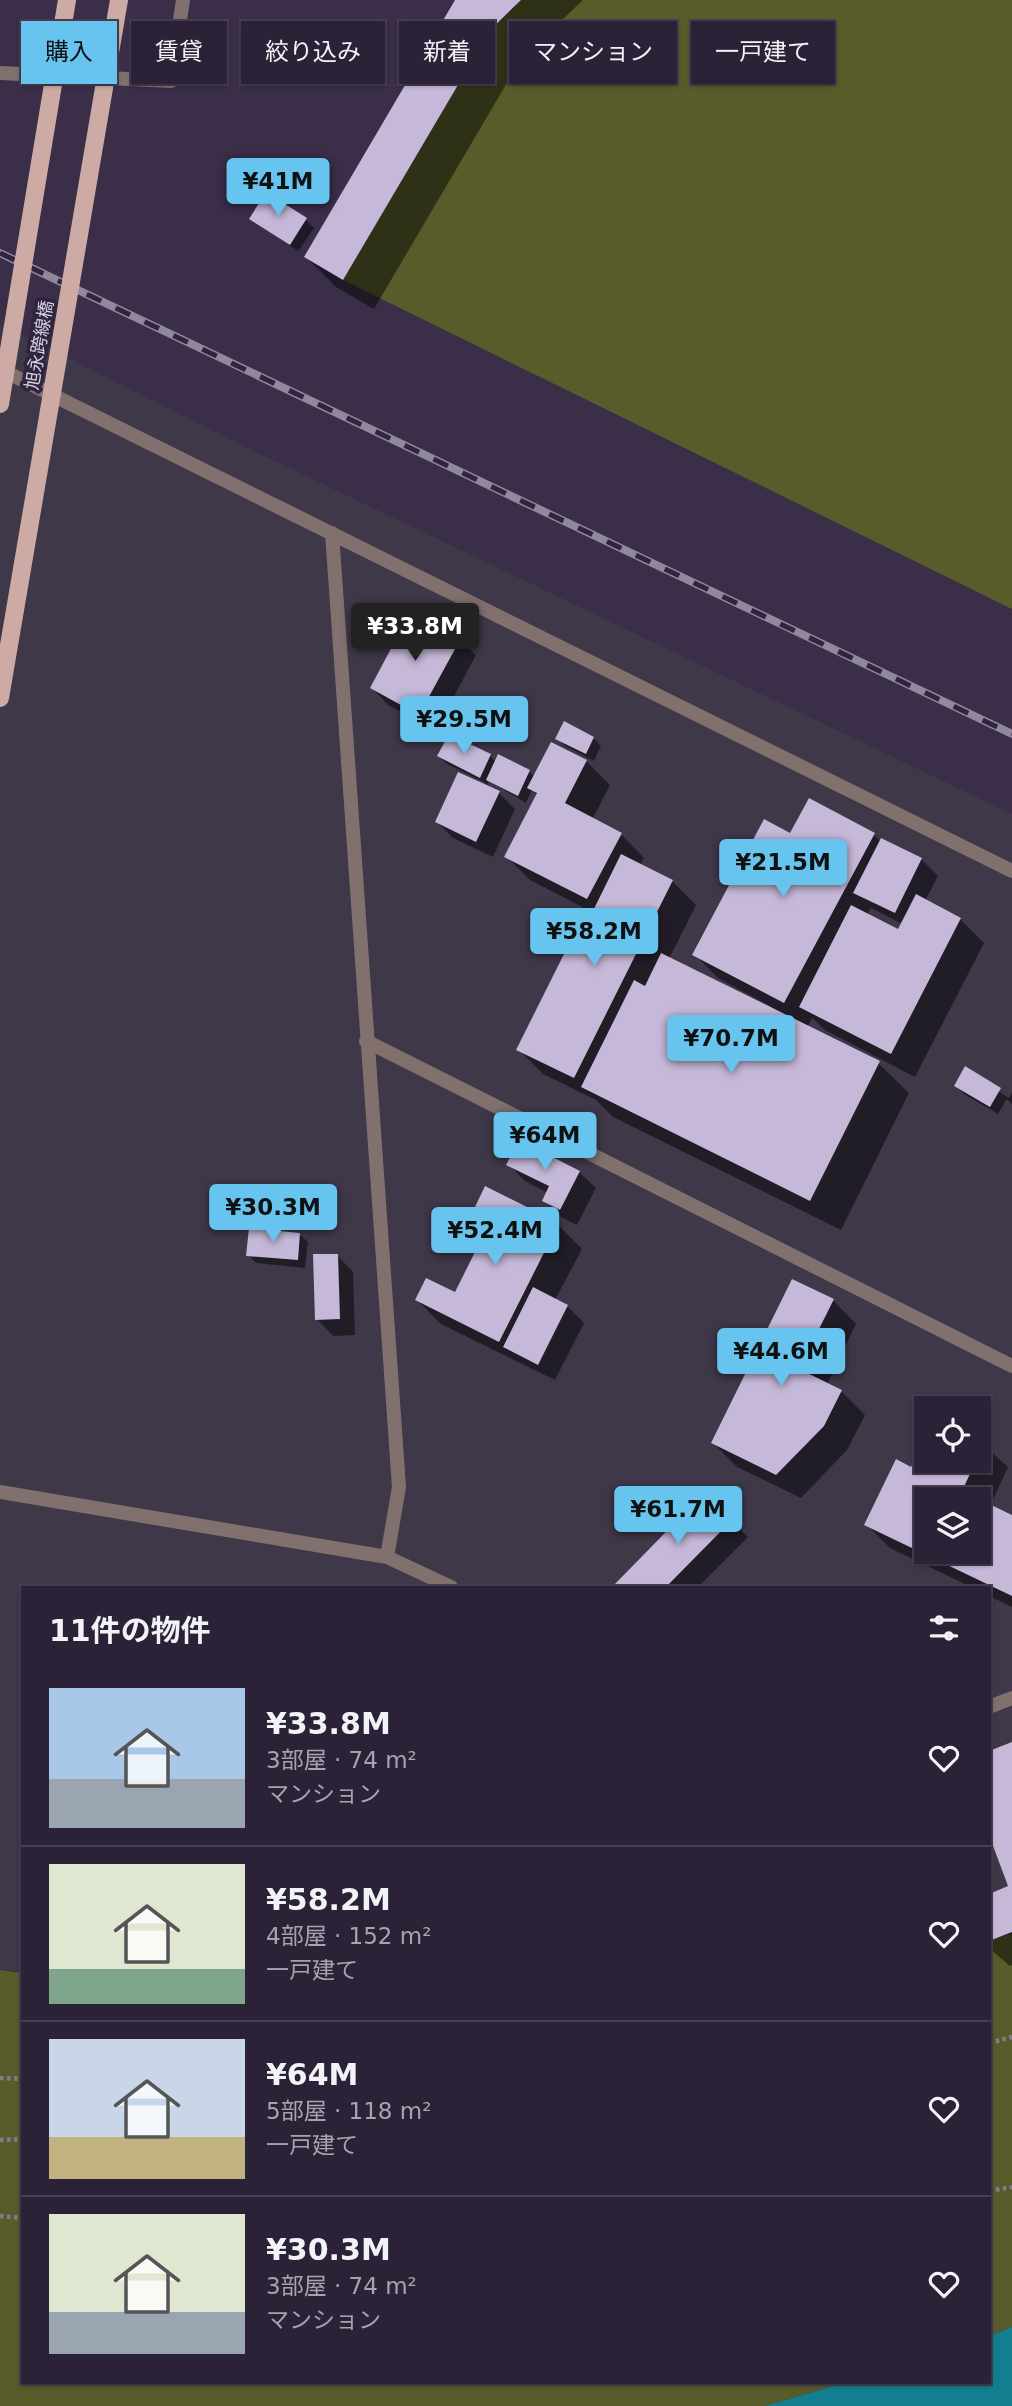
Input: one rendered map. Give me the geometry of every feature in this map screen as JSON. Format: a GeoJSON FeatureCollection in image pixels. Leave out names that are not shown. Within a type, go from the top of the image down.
{"type":"FeatureCollection","features":[{"type":"Feature","properties":{"kind":"main road","name":"旭永跨線橋"},"geometry":{"type":"LineString","coordinates":[[0,404],[66,0]]}},
{"type":"Feature","properties":{"kind":"main road","name":"旭永跨線橋"},"geometry":{"type":"LineString","coordinates":[[0,698],[119,0]]}},
{"type":"Feature","properties":{"kind":"street"},"geometry":{"type":"LineString","coordinates":[[0,73],[171,81],[183,0]]}},
{"type":"Feature","properties":{"kind":"street"},"geometry":{"type":"LineString","coordinates":[[0,369],[1012,871]]}},
{"type":"Feature","properties":{"kind":"street"},"geometry":{"type":"LineString","coordinates":[[332,533],[399,1487],[387,1557]]}},
{"type":"Feature","properties":{"kind":"street"},"geometry":{"type":"LineString","coordinates":[[366,1041],[1012,1366]]}},
{"type":"Feature","properties":{"kind":"street"},"geometry":{"type":"LineString","coordinates":[[0,1492],[387,1557],[449,1586]]}},
{"type":"Feature","properties":{"kind":"street"},"geometry":{"type":"LineString","coordinates":[[991,1706],[1012,1698]]}},
{"type":"Feature","properties":{"kind":"path"},"geometry":{"type":"LineString","coordinates":[[991,2043],[1012,2038]]}},
{"type":"Feature","properties":{"kind":"path"},"geometry":{"type":"LineString","coordinates":[[0,2078],[21,2079]]}},
{"type":"Feature","properties":{"kind":"path"},"geometry":{"type":"LineString","coordinates":[[0,2140],[21,2139]]}},
{"type":"Feature","properties":{"kind":"path"},"geometry":{"type":"LineString","coordinates":[[991,2191],[1012,2187]]}},
{"type":"Feature","properties":{"kind":"path"},"geometry":{"type":"LineString","coordinates":[[0,2216],[21,2218]]}},
{"type":"Feature","properties":{"kind":"shaded area"},"geometry":{"type":"Polygon","coordinates":[[[0,324],[250,449],[1012,814],[1012,1934],[991,1939],[991,1586],[21,1586],[21,1972],[0,1969],[0,324]]]}},
{"type":"Feature","properties":{"kind":"green space"},"geometry":{"type":"Polygon","coordinates":[[[521,0],[1012,0],[1012,609],[343,280],[459,84],[495,84],[495,25],[521,0]]]}},
{"type":"Feature","properties":{"kind":"green space"},"geometry":{"type":"Polygon","coordinates":[[[1012,1934],[1012,2327],[991,2335],[991,1939],[1012,1934]]]}},
{"type":"Feature","properties":{"kind":"green space"},"geometry":{"type":"Polygon","coordinates":[[[0,1970],[21,1973],[21,2384],[840,2384],[765,2406],[0,2406],[0,1970]]]}},
{"type":"Feature","properties":{"kind":"water"},"geometry":{"type":"Polygon","coordinates":[[[1012,2327],[1012,2406],[765,2406],[840,2384],[991,2384],[991,2335],[1012,2327]]]}},
{"type":"Feature","properties":{"kind":"building"},"geometry":{"type":"Polygon","coordinates":[[[455,0],[521,0],[495,25],[495,21],[443,21],[455,0]]]}},
{"type":"Feature","properties":{"kind":"building"},"geometry":{"type":"Polygon","coordinates":[[[406,84],[459,84],[343,280],[304,257],[406,84]]]}},
{"type":"Feature","properties":{"kind":"building"},"geometry":{"type":"Polygon","coordinates":[[[266,192],[307,218],[290,245],[249,219],[266,192]]]}},
{"type":"Feature","properties":{"kind":"building"},"geometry":{"type":"Polygon","coordinates":[[[411,611],[461,638],[419,715],[370,688],[411,611]]]}},
{"type":"Feature","properties":{"kind":"building"},"geometry":{"type":"Polygon","coordinates":[[[564,721],[594,737],[586,754],[555,739],[564,721]]]}},
{"type":"Feature","properties":{"kind":"building"},"geometry":{"type":"Polygon","coordinates":[[[449,734],[491,754],[480,778],[437,756],[449,734]]]}},
{"type":"Feature","properties":{"kind":"building"},"geometry":{"type":"Polygon","coordinates":[[[551,742],[587,760],[565,803],[622,833],[587,899],[504,857],[537,793],[527,788],[551,742]]]}},
{"type":"Feature","properties":{"kind":"building"},"geometry":{"type":"Polygon","coordinates":[[[498,754],[530,770],[518,796],[486,780],[498,754]]]}},
{"type":"Feature","properties":{"kind":"building"},"geometry":{"type":"Polygon","coordinates":[[[458,772],[500,791],[476,842],[435,822],[458,772]]]}},
{"type":"Feature","properties":{"kind":"building"},"geometry":{"type":"Polygon","coordinates":[[[809,798],[875,833],[784,1003],[692,955],[764,819],[790,833],[809,798]]]}},
{"type":"Feature","properties":{"kind":"building"},"geometry":{"type":"Polygon","coordinates":[[[881,838],[922,858],[895,913],[853,893],[881,838]]]}},
{"type":"Feature","properties":{"kind":"building"},"geometry":{"type":"Polygon","coordinates":[[[621,854],[673,880],[574,1078],[516,1050],[580,922],[586,925],[621,854]]]}},
{"type":"Feature","properties":{"kind":"building"},"geometry":{"type":"Polygon","coordinates":[[[916,894],[961,918],[891,1054],[799,1007],[851,905],[898,929],[916,894]]]}},
{"type":"Feature","properties":{"kind":"building"},"geometry":{"type":"Polygon","coordinates":[[[661,953],[880,1061],[810,1201],[581,1087],[634,980],[645,986],[661,953]]]}},
{"type":"Feature","properties":{"kind":"building"},"geometry":{"type":"Polygon","coordinates":[[[965,1066],[1001,1088],[990,1107],[954,1086],[965,1066]]]}},
{"type":"Feature","properties":{"kind":"building"},"geometry":{"type":"Polygon","coordinates":[[[519,1140],[580,1171],[560,1210],[542,1201],[549,1186],[506,1165],[519,1140]]]}},
{"type":"Feature","properties":{"kind":"building"},"geometry":{"type":"Polygon","coordinates":[[[485,1186],[559,1223],[499,1342],[415,1300],[426,1278],[455,1292],[492,1218],[474,1209],[485,1186]]]}},
{"type":"Feature","properties":{"kind":"building"},"geometry":{"type":"Polygon","coordinates":[[[249,1228],[300,1233],[298,1260],[246,1256],[249,1228]]]}},
{"type":"Feature","properties":{"kind":"building"},"geometry":{"type":"Polygon","coordinates":[[[313,1254],[338,1254],[340,1319],[315,1320],[313,1254]]]}},
{"type":"Feature","properties":{"kind":"building"},"geometry":{"type":"Polygon","coordinates":[[[792,1279],[834,1299],[799,1369],[842,1390],[824,1426],[776,1475],[711,1443],[792,1279]]]}},
{"type":"Feature","properties":{"kind":"building"},"geometry":{"type":"Polygon","coordinates":[[[533,1287],[568,1305],[538,1365],[503,1347],[533,1287]]]}},
{"type":"Feature","properties":{"kind":"building"},"geometry":{"type":"Polygon","coordinates":[[[896,1459],[911,1467],[914,1461],[914,1473],[970,1473],[964,1487],[914,1487],[914,1549],[864,1525],[896,1459]]]}},
{"type":"Feature","properties":{"kind":"building"},"geometry":{"type":"Polygon","coordinates":[[[705,1492],[733,1519],[667,1586],[615,1584],[705,1492]]]}},
{"type":"Feature","properties":{"kind":"building"},"geometry":{"type":"Polygon","coordinates":[[[991,1505],[1012,1515],[1012,1596],[945,1564],[991,1564],[991,1505]]]}},
{"type":"Feature","properties":{"kind":"building"},"geometry":{"type":"Polygon","coordinates":[[[1012,1742],[1012,1932],[991,1940],[991,1893],[1008,1886],[991,1840],[991,1750],[1012,1742]]]}},
{"type":"Feature","properties":{"kind":"railway"},"geometry":{"type":"LineString","coordinates":[[0,253],[1012,734]]}}]}
